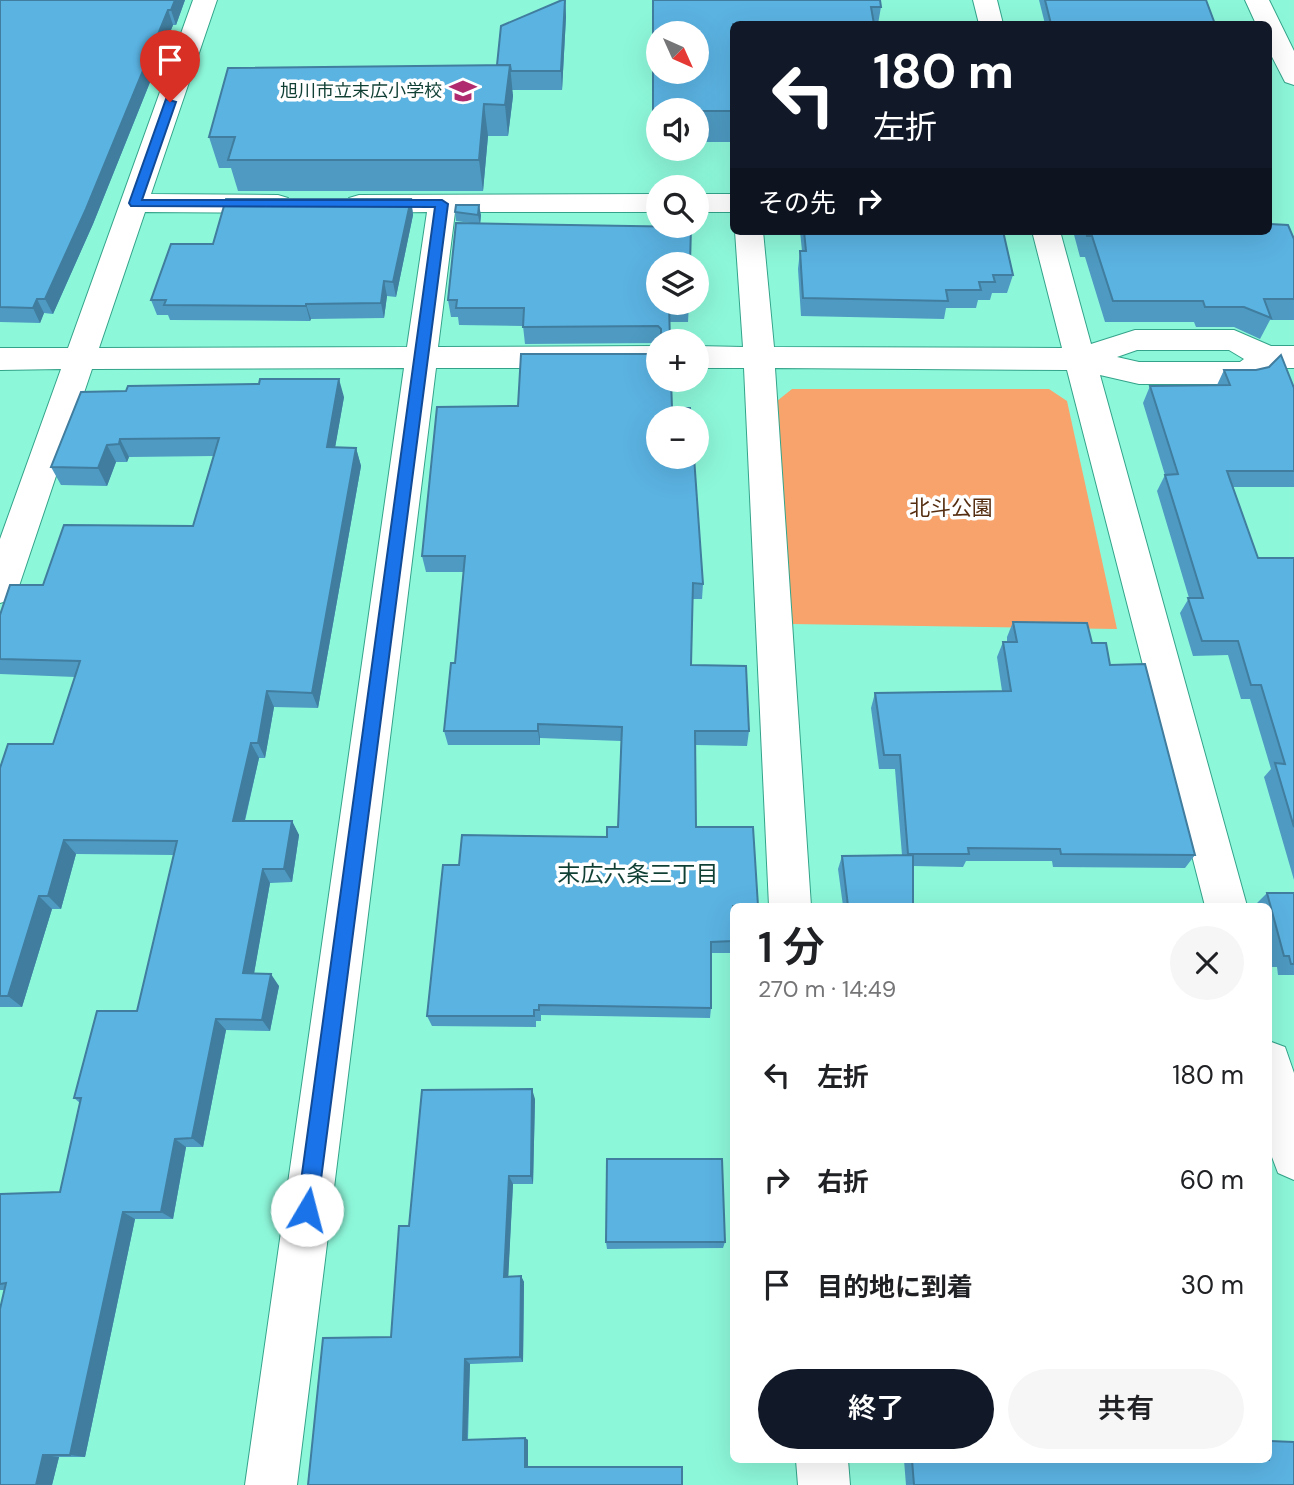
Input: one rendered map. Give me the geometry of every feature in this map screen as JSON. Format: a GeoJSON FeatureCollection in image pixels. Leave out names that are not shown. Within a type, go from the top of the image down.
{"type":"FeatureCollection","features":[{"type":"Feature","properties":{"kind":"street"},"geometry":{"type":"LineString","coordinates":[[0,589],[205,0]]}},
{"type":"Feature","properties":{"kind":"street"},"geometry":{"type":"LineString","coordinates":[[985,0],[990,21]]}},
{"type":"Feature","properties":{"kind":"street"},"geometry":{"type":"LineString","coordinates":[[1257,0],[1267,21]]}},
{"type":"Feature","properties":{"kind":"street"},"geometry":{"type":"LineString","coordinates":[[1272,31],[1294,77]]}},
{"type":"Feature","properties":{"kind":"street"},"geometry":{"type":"LineString","coordinates":[[135,203],[302,204]]}},
{"type":"Feature","properties":{"kind":"street"},"geometry":{"type":"LineString","coordinates":[[330,204],[646,203]]}},
{"type":"Feature","properties":{"kind":"street"},"geometry":{"type":"LineString","coordinates":[[709,203],[730,203]]}},
{"type":"Feature","properties":{"kind":"street"},"geometry":{"type":"LineString","coordinates":[[271,1485],[442,204]]}},
{"type":"Feature","properties":{"kind":"street"},"geometry":{"type":"LineString","coordinates":[[749,235],[759,357],[790,903]]}},
{"type":"Feature","properties":{"kind":"street"},"geometry":{"type":"LineString","coordinates":[[1047,235],[1226,903]]}},
{"type":"Feature","properties":{"kind":"street"},"geometry":{"type":"LineString","coordinates":[[0,359],[646,357]]}},
{"type":"Feature","properties":{"kind":"street"},"geometry":{"type":"LineString","coordinates":[[709,357],[1079,359],[1139,373],[1247,373],[1280,357]]}},
{"type":"Feature","properties":{"kind":"street"},"geometry":{"type":"LineString","coordinates":[[1272,1074],[1294,1157]]}},
{"type":"Feature","properties":{"kind":"street"},"geometry":{"type":"LineString","coordinates":[[822,1463],[824,1485]]}},
{"type":"Feature","properties":{"kind":"green space","name":"北斗公園"},"geometry":{"type":"Polygon","coordinates":[[[792,389],[1049,389],[1067,401],[1117,629],[792,624],[777,401],[792,389]]]}},
{"type":"Feature","properties":{"kind":"building"},"geometry":{"type":"Polygon","coordinates":[[[0,0],[175,0],[171,10],[168,10],[86,209],[45,299],[37,299],[33,308],[0,307],[0,0]]]}},
{"type":"Feature","properties":{"kind":"building"},"geometry":{"type":"Polygon","coordinates":[[[565,0],[561,71],[511,71],[510,65],[497,65],[501,26],[565,0]]]}},
{"type":"Feature","properties":{"kind":"building"},"geometry":{"type":"Polygon","coordinates":[[[653,0],[880,0],[881,7],[871,7],[873,21],[730,21],[730,111],[709,111],[709,98],[653,98],[653,84],[709,84],[709,21],[653,21],[653,0]]]}},
{"type":"Feature","properties":{"kind":"building"},"geometry":{"type":"Polygon","coordinates":[[[1045,0],[1206,0],[1214,21],[1050,21],[1045,0]]]}},
{"type":"Feature","properties":{"kind":"building"},"geometry":{"type":"Polygon","coordinates":[[[510,65],[505,105],[484,104],[479,160],[228,160],[235,137],[209,137],[228,68],[510,65]]]}},
{"type":"Feature","properties":{"kind":"building"},"geometry":{"type":"Polygon","coordinates":[[[226,199],[411,199],[393,282],[384,281],[381,303],[306,306],[164,305],[166,300],[151,300],[171,244],[213,244],[226,199]]]}},
{"type":"Feature","properties":{"kind":"building"},"geometry":{"type":"Polygon","coordinates":[[[456,205],[479,205],[478,215],[455,212],[456,205]]]}},
{"type":"Feature","properties":{"kind":"building"},"geometry":{"type":"Polygon","coordinates":[[[456,223],[646,226],[646,238],[691,238],[690,252],[646,252],[646,315],[669,315],[670,329],[661,329],[658,326],[523,327],[524,308],[456,308],[457,300],[448,300],[456,223]]]}},
{"type":"Feature","properties":{"kind":"building"},"geometry":{"type":"Polygon","coordinates":[[[1272,224],[1288,225],[1294,239],[1294,299],[1264,299],[1271,318],[1244,307],[1205,307],[1203,301],[1113,301],[1092,236],[1087,236],[1272,235],[1272,224]]]}},
{"type":"Feature","properties":{"kind":"building"},"geometry":{"type":"Polygon","coordinates":[[[804,235],[1004,235],[1013,275],[993,275],[995,282],[979,282],[981,290],[946,290],[948,301],[803,298],[800,251],[806,251],[804,235]]]}},
{"type":"Feature","properties":{"kind":"building"},"geometry":{"type":"Polygon","coordinates":[[[521,354],[646,354],[646,392],[671,392],[672,406],[646,406],[646,469],[695,469],[703,584],[693,583],[691,665],[746,666],[749,731],[695,731],[696,827],[753,827],[758,903],[730,903],[730,941],[711,942],[711,1008],[539,1005],[539,1010],[534,1010],[534,1016],[427,1016],[443,865],[459,865],[462,835],[607,837],[607,827],[618,827],[622,727],[538,724],[538,731],[444,731],[451,663],[455,663],[465,556],[422,556],[437,407],[518,406],[521,354]]]}},
{"type":"Feature","properties":{"kind":"building"},"geometry":{"type":"Polygon","coordinates":[[[1281,355],[1294,388],[1294,471],[1227,471],[1258,558],[1294,558],[1294,827],[1275,763],[1285,764],[1261,685],[1251,685],[1238,641],[1202,641],[1188,598],[1203,598],[1165,475],[1178,474],[1150,386],[1230,385],[1224,370],[1256,370],[1269,367],[1281,355]]]}},
{"type":"Feature","properties":{"kind":"building"},"geometry":{"type":"Polygon","coordinates":[[[260,379],[339,379],[327,447],[356,448],[312,693],[267,691],[258,743],[251,743],[233,821],[292,821],[284,869],[263,869],[243,973],[271,974],[262,1020],[216,1019],[192,1138],[175,1139],[161,1212],[123,1212],[70,1455],[43,1455],[36,1485],[0,1485],[0,1309],[6,1283],[0,1284],[0,1194],[60,1192],[81,1098],[74,1098],[97,1011],[137,1011],[177,841],[64,840],[48,896],[39,896],[8,996],[0,996],[0,768],[8,744],[53,744],[80,661],[0,659],[0,615],[10,585],[43,585],[64,525],[193,526],[219,438],[120,439],[119,444],[107,445],[98,468],[51,467],[81,392],[126,391],[128,386],[259,384],[260,379]]]}},
{"type":"Feature","properties":{"kind":"building"},"geometry":{"type":"Polygon","coordinates":[[[1013,622],[1087,623],[1092,643],[1106,643],[1110,665],[1145,664],[1195,855],[1061,854],[1060,849],[968,848],[969,854],[908,854],[900,755],[884,755],[875,693],[1011,691],[1003,642],[1017,642],[1013,622]]]}},
{"type":"Feature","properties":{"kind":"building"},"geometry":{"type":"Polygon","coordinates":[[[913,855],[913,903],[848,903],[842,856],[913,855]]]}},
{"type":"Feature","properties":{"kind":"building"},"geometry":{"type":"Polygon","coordinates":[[[1267,893],[1294,893],[1294,964],[1291,964],[1289,956],[1284,956],[1272,903],[1267,893]]]}},
{"type":"Feature","properties":{"kind":"building"},"geometry":{"type":"Polygon","coordinates":[[[532,1089],[531,1176],[509,1176],[504,1277],[521,1276],[520,1357],[465,1359],[463,1440],[525,1438],[525,1467],[682,1467],[682,1485],[308,1485],[323,1338],[391,1337],[399,1226],[409,1226],[422,1090],[532,1089]]]}},
{"type":"Feature","properties":{"kind":"building"},"geometry":{"type":"Polygon","coordinates":[[[607,1159],[722,1159],[725,1242],[606,1242],[607,1159]]]}},
{"type":"Feature","properties":{"kind":"building"},"geometry":{"type":"Polygon","coordinates":[[[1272,1441],[1294,1442],[1294,1485],[914,1485],[912,1463],[1272,1463],[1272,1441]]]}},
{"type":"Feature","properties":{"kind":"place","name":"旭川市立末広小学校"},"geometry":{"type":"Point","coordinates":[463,91]}},
{"type":"Feature","properties":{"kind":"district","name":"末広六条三丁目"},"geometry":{"type":"Point","coordinates":[638,874]}},
{"type":"Feature","properties":{"kind":"route"},"geometry":{"type":"LineString","coordinates":[[170,102],[135,203],[442,204],[307,1210]]}}]}
